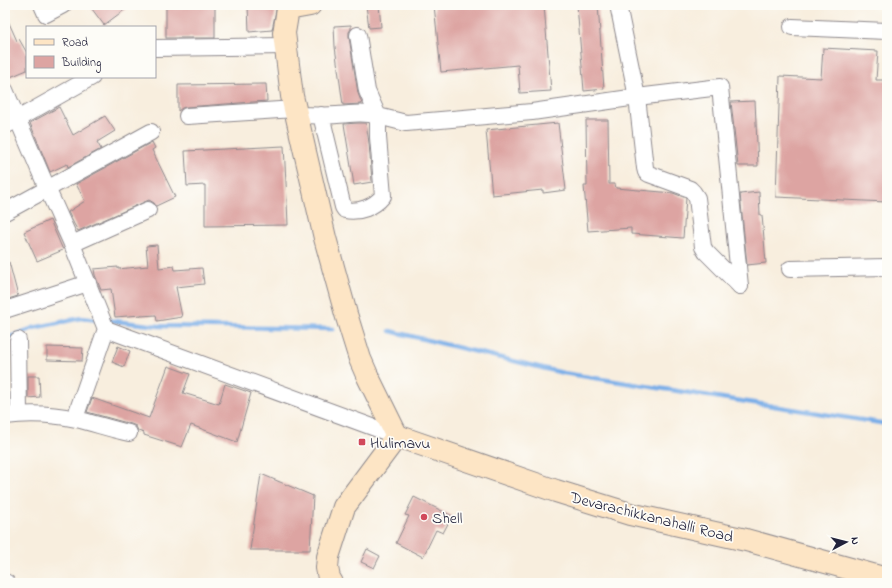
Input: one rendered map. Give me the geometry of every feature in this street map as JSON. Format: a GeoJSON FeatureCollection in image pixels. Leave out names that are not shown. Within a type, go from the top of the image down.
{"type":"FeatureCollection","features":[{"type":"Feature","properties":{"kind":"main road"},"geometry":{"type":"LineString","coordinates":[[310,5],[288,7],[284,33],[295,112],[325,238],[353,339],[367,375],[397,436],[344,507],[328,557],[327,568],[329,581]]}},
{"type":"Feature","properties":{"kind":"main road","name":"Devarachikkanahalli Road"},"geometry":{"type":"LineString","coordinates":[[397,436],[556,491],[630,514],[746,540],[882,580]]}},
{"type":"Feature","properties":{"kind":"street"},"geometry":{"type":"LineString","coordinates":[[42,5],[46,14],[63,5]]}},
{"type":"Feature","properties":{"kind":"street"},"geometry":{"type":"LineString","coordinates":[[187,116],[295,112],[336,116],[358,113],[406,123],[532,112],[637,96],[716,87],[720,88],[740,286],[706,252],[703,247],[697,198],[694,192],[690,189],[649,174],[644,168],[637,96],[618,5]]}},
{"type":"Feature","properties":{"kind":"street"},"geometry":{"type":"LineString","coordinates":[[792,28],[887,31]]}},
{"type":"Feature","properties":{"kind":"street"},"geometry":{"type":"LineString","coordinates":[[320,115],[343,206],[345,210],[352,212],[366,209],[379,201],[383,196],[378,137],[378,116],[367,91],[358,35]]}},
{"type":"Feature","properties":{"kind":"street"},"geometry":{"type":"LineString","coordinates":[[156,48],[286,46]]}},
{"type":"Feature","properties":{"kind":"street"},"geometry":{"type":"LineString","coordinates":[[11,122],[90,78]]}},
{"type":"Feature","properties":{"kind":"street"},"geometry":{"type":"LineString","coordinates":[[5,90],[11,122],[47,188],[72,244],[104,323],[75,418]]}},
{"type":"Feature","properties":{"kind":"street"},"geometry":{"type":"LineString","coordinates":[[5,212],[151,132]]}},
{"type":"Feature","properties":{"kind":"street"},"geometry":{"type":"LineString","coordinates":[[72,244],[148,210]]}},
{"type":"Feature","properties":{"kind":"street"},"geometry":{"type":"LineString","coordinates":[[790,269],[887,267]]}},
{"type":"Feature","properties":{"kind":"street"},"geometry":{"type":"LineString","coordinates":[[5,310],[88,283]]}},
{"type":"Feature","properties":{"kind":"street"},"geometry":{"type":"LineString","coordinates":[[104,323],[397,436]]}},
{"type":"Feature","properties":{"kind":"street"},"geometry":{"type":"LineString","coordinates":[[18,340],[12,415],[46,414],[75,418],[129,433]]}},
{"type":"Feature","properties":{"kind":"building"},"geometry":{"type":"Polygon","coordinates":[[[89,5],[131,5],[104,25],[89,5]]]}},
{"type":"Feature","properties":{"kind":"building"},"geometry":{"type":"Polygon","coordinates":[[[166,5],[215,5],[215,38],[166,38],[166,5]]]}},
{"type":"Feature","properties":{"kind":"building"},"geometry":{"type":"Polygon","coordinates":[[[248,5],[277,5],[272,30],[249,32],[248,5]]]}},
{"type":"Feature","properties":{"kind":"building"},"geometry":{"type":"Polygon","coordinates":[[[366,5],[379,5],[381,27],[369,28],[366,5]]]}},
{"type":"Feature","properties":{"kind":"building"},"geometry":{"type":"Polygon","coordinates":[[[434,5],[544,5],[551,91],[520,93],[518,65],[441,72],[434,5]]]}},
{"type":"Feature","properties":{"kind":"building"},"geometry":{"type":"Polygon","coordinates":[[[577,5],[598,5],[604,89],[584,91],[577,5]]]}},
{"type":"Feature","properties":{"kind":"building"},"geometry":{"type":"Polygon","coordinates":[[[5,14],[17,41],[19,39],[26,51],[26,70],[8,78],[5,70],[5,14]]]}},
{"type":"Feature","properties":{"kind":"building"},"geometry":{"type":"Polygon","coordinates":[[[351,25],[349,37],[358,93],[362,104],[343,105],[335,47],[334,26],[351,25]]]}},
{"type":"Feature","properties":{"kind":"building"},"geometry":{"type":"Polygon","coordinates":[[[823,48],[878,51],[876,80],[887,80],[887,202],[776,197],[780,76],[821,78],[823,48]]]}},
{"type":"Feature","properties":{"kind":"building"},"geometry":{"type":"Polygon","coordinates":[[[266,84],[267,101],[186,107],[178,111],[178,85],[266,84]]]}},
{"type":"Feature","properties":{"kind":"building"},"geometry":{"type":"Polygon","coordinates":[[[755,101],[758,166],[738,166],[731,102],[755,101]]]}},
{"type":"Feature","properties":{"kind":"building"},"geometry":{"type":"Polygon","coordinates":[[[59,107],[73,135],[105,116],[115,131],[97,142],[101,149],[68,167],[67,164],[50,172],[30,123],[59,107]]]}},
{"type":"Feature","properties":{"kind":"building"},"geometry":{"type":"Polygon","coordinates":[[[586,120],[608,120],[609,184],[615,184],[616,188],[673,193],[686,198],[683,238],[631,234],[631,228],[588,231],[584,186],[587,186],[586,120]]]}},
{"type":"Feature","properties":{"kind":"building"},"geometry":{"type":"Polygon","coordinates":[[[366,123],[372,182],[354,185],[344,124],[366,123]]]}},
{"type":"Feature","properties":{"kind":"building"},"geometry":{"type":"Polygon","coordinates":[[[558,123],[566,190],[543,193],[543,190],[492,195],[486,130],[558,123]]]}},
{"type":"Feature","properties":{"kind":"building"},"geometry":{"type":"Polygon","coordinates":[[[152,142],[155,148],[152,150],[175,197],[156,206],[149,200],[78,231],[68,212],[85,201],[76,184],[152,142]]]}},
{"type":"Feature","properties":{"kind":"building"},"geometry":{"type":"Polygon","coordinates":[[[284,146],[288,225],[205,226],[205,185],[187,186],[185,151],[284,146]]]}},
{"type":"Feature","properties":{"kind":"building"},"geometry":{"type":"Polygon","coordinates":[[[759,192],[760,215],[762,215],[766,263],[747,265],[740,194],[759,192]]]}},
{"type":"Feature","properties":{"kind":"building"},"geometry":{"type":"Polygon","coordinates":[[[50,220],[63,250],[37,261],[24,232],[50,220]]]}},
{"type":"Feature","properties":{"kind":"building"},"geometry":{"type":"Polygon","coordinates":[[[157,245],[159,268],[174,266],[175,270],[202,268],[204,284],[176,287],[182,317],[157,321],[156,315],[115,317],[111,289],[101,290],[94,269],[118,267],[118,269],[148,266],[146,246],[157,245]]]}},
{"type":"Feature","properties":{"kind":"building"},"geometry":{"type":"Polygon","coordinates":[[[9,262],[18,296],[5,300],[5,263],[9,262]]]}},
{"type":"Feature","properties":{"kind":"building"},"geometry":{"type":"Polygon","coordinates":[[[118,346],[130,351],[124,367],[112,362],[118,346]]]}},
{"type":"Feature","properties":{"kind":"building"},"geometry":{"type":"Polygon","coordinates":[[[47,347],[83,348],[82,361],[47,360],[47,347]]]}},
{"type":"Feature","properties":{"kind":"building"},"geometry":{"type":"Polygon","coordinates":[[[168,366],[190,374],[183,393],[219,404],[225,384],[251,393],[237,442],[191,425],[182,447],[144,435],[144,433],[138,431],[136,426],[131,424],[87,412],[92,398],[149,418],[168,366]]]}},
{"type":"Feature","properties":{"kind":"building"},"geometry":{"type":"Polygon","coordinates":[[[28,376],[39,376],[40,397],[28,398],[28,376]]]}},
{"type":"Feature","properties":{"kind":"building"},"geometry":{"type":"Polygon","coordinates":[[[261,474],[313,496],[310,550],[250,550],[261,474]]]}},
{"type":"Feature","properties":{"kind":"building"},"geometry":{"type":"Polygon","coordinates":[[[414,497],[452,516],[443,533],[436,530],[423,557],[396,543],[409,516],[405,515],[414,497]]]}},
{"type":"Feature","properties":{"kind":"building"},"geometry":{"type":"Polygon","coordinates":[[[367,549],[380,556],[374,568],[361,562],[367,549]]]}},
{"type":"Feature","properties":{"kind":"waterway"},"geometry":{"type":"LineString","coordinates":[[5,339],[33,328],[81,318],[98,320]]}},
{"type":"Feature","properties":{"kind":"waterway"},"geometry":{"type":"LineString","coordinates":[[105,320],[159,326],[333,329]]}},
{"type":"Feature","properties":{"kind":"waterway"},"geometry":{"type":"LineString","coordinates":[[390,331],[563,373],[887,424]]}},
{"type":"Feature","properties":{"kind":"place","name":"Hulimavu"},"geometry":{"type":"Point","coordinates":[362,442]}},
{"type":"Feature","properties":{"kind":"place","name":"Shell"},"geometry":{"type":"Point","coordinates":[424,517]}}]}
